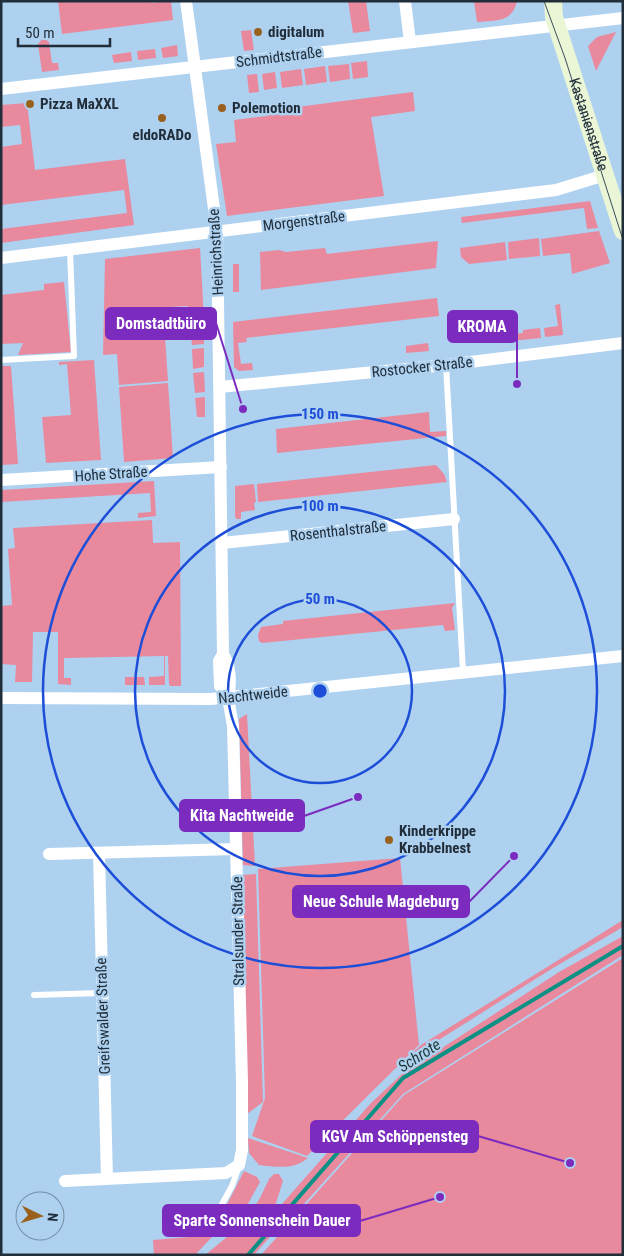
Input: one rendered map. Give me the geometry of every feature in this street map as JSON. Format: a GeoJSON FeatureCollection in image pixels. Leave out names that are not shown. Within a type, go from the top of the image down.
{"type":"FeatureCollection","features":[{"type":"Feature","properties":{"kind":"main road","name":"Kastanienstraße"},"geometry":{"type":"LineString","coordinates":[[538,1],[554,14],[605,176],[619,207],[623,231]]}},
{"type":"Feature","properties":{"kind":"street","name":"Heinrichstraße"},"geometry":{"type":"LineString","coordinates":[[186,1],[217,231],[223,654],[219,661],[219,682],[228,698]]}},
{"type":"Feature","properties":{"kind":"street"},"geometry":{"type":"LineString","coordinates":[[405,1],[410,42]]}},
{"type":"Feature","properties":{"kind":"street","name":"Schmidtstraße"},"geometry":{"type":"LineString","coordinates":[[1,89],[410,42],[554,14],[623,18]]}},
{"type":"Feature","properties":{"kind":"street","name":"Morgenstraße"},"geometry":{"type":"LineString","coordinates":[[1,258],[556,190],[605,176]]}},
{"type":"Feature","properties":{"kind":"street","name":"Rostocker Straße"},"geometry":{"type":"LineString","coordinates":[[220,387],[446,364],[623,342]]}},
{"type":"Feature","properties":{"kind":"street","name":"Hohe Straße"},"geometry":{"type":"LineString","coordinates":[[1,480],[221,467]]}},
{"type":"Feature","properties":{"kind":"street","name":"Rosenthalstraße"},"geometry":{"type":"LineString","coordinates":[[222,543],[454,519]]}},
{"type":"Feature","properties":{"kind":"street","name":"Nachtweide"},"geometry":{"type":"LineString","coordinates":[[1,698],[187,700],[228,698],[623,656]]}},
{"type":"Feature","properties":{"kind":"street","name":"Stralsunder Straße"},"geometry":{"type":"LineString","coordinates":[[228,698],[233,726],[242,1101],[242,1150],[239,1165]]}},
{"type":"Feature","properties":{"kind":"street"},"geometry":{"type":"LineString","coordinates":[[49,854],[236,849]]}},
{"type":"Feature","properties":{"kind":"street","name":"Greifswalder Straße"},"geometry":{"type":"LineString","coordinates":[[98,853],[107,1179]]}},
{"type":"Feature","properties":{"kind":"street"},"geometry":{"type":"LineString","coordinates":[[65,1181],[226,1173],[239,1165]]}},
{"type":"Feature","properties":{"kind":"lane"},"geometry":{"type":"LineString","coordinates":[[1,360],[74,356],[70,250]]}},
{"type":"Feature","properties":{"kind":"lane"},"geometry":{"type":"LineString","coordinates":[[446,364],[463,672]]}},
{"type":"Feature","properties":{"kind":"lane"},"geometry":{"type":"LineString","coordinates":[[34,995],[102,993]]}},
{"type":"Feature","properties":{"kind":"lane","name":"Stralsunder Straße"},"geometry":{"type":"LineString","coordinates":[[193,1233],[209,1228],[232,1186],[239,1165]]}},
{"type":"Feature","properties":{"kind":"shaded area"},"geometry":{"type":"Polygon","coordinates":[[[58,1],[151,1],[151,3],[171,1],[173,20],[62,34],[58,1]]]}},
{"type":"Feature","properties":{"kind":"shaded area"},"geometry":{"type":"Polygon","coordinates":[[[348,1],[366,1],[370,31],[353,33],[348,1]]]}},
{"type":"Feature","properties":{"kind":"shaded area"},"geometry":{"type":"Polygon","coordinates":[[[474,1],[517,1],[515,8],[507,17],[477,22],[474,1]]]}},
{"type":"Feature","properties":{"kind":"shaded area"},"geometry":{"type":"Polygon","coordinates":[[[251,30],[254,50],[244,51],[241,31],[251,30]]]}},
{"type":"Feature","properties":{"kind":"shaded area"},"geometry":{"type":"Polygon","coordinates":[[[616,32],[596,71],[588,46],[597,37],[616,32]]]}},
{"type":"Feature","properties":{"kind":"shaded area"},"geometry":{"type":"Polygon","coordinates":[[[43,38],[49,42],[52,63],[58,63],[59,70],[42,72],[38,44],[43,38]]]}},
{"type":"Feature","properties":{"kind":"shaded area"},"geometry":{"type":"Polygon","coordinates":[[[177,45],[178,56],[163,58],[161,48],[177,45]]]}},
{"type":"Feature","properties":{"kind":"shaded area"},"geometry":{"type":"Polygon","coordinates":[[[155,49],[156,58],[138,60],[137,51],[155,49]]]}},
{"type":"Feature","properties":{"kind":"shaded area"},"geometry":{"type":"Polygon","coordinates":[[[131,52],[132,61],[114,63],[112,55],[131,52]]]}},
{"type":"Feature","properties":{"kind":"shaded area"},"geometry":{"type":"Polygon","coordinates":[[[367,61],[368,77],[353,79],[351,63],[367,61]]]}},
{"type":"Feature","properties":{"kind":"shaded area"},"geometry":{"type":"Polygon","coordinates":[[[349,64],[350,79],[330,82],[328,66],[349,64]]]}},
{"type":"Feature","properties":{"kind":"shaded area"},"geometry":{"type":"Polygon","coordinates":[[[325,66],[327,82],[306,85],[304,69],[325,66]]]}},
{"type":"Feature","properties":{"kind":"shaded area"},"geometry":{"type":"Polygon","coordinates":[[[301,69],[303,85],[282,88],[280,72],[301,69]]]}},
{"type":"Feature","properties":{"kind":"shaded area"},"geometry":{"type":"Polygon","coordinates":[[[275,72],[277,88],[264,90],[262,74],[275,72]]]}},
{"type":"Feature","properties":{"kind":"shaded area"},"geometry":{"type":"Polygon","coordinates":[[[257,74],[259,92],[249,93],[247,75],[257,74]]]}},
{"type":"Feature","properties":{"kind":"shaded area"},"geometry":{"type":"Polygon","coordinates":[[[413,92],[415,111],[371,117],[384,196],[227,216],[216,144],[236,142],[234,120],[267,116],[266,111],[413,92]]]}},
{"type":"Feature","properties":{"kind":"shaded area"},"geometry":{"type":"Polygon","coordinates":[[[27,103],[35,170],[125,159],[134,225],[1,243],[1,229],[127,213],[124,190],[1,205],[1,147],[22,144],[20,125],[1,127],[1,105],[27,103]]]}},
{"type":"Feature","properties":{"kind":"shaded area"},"geometry":{"type":"Polygon","coordinates":[[[590,201],[598,228],[587,229],[584,208],[462,223],[461,217],[590,201]]]}},
{"type":"Feature","properties":{"kind":"shaded area"},"geometry":{"type":"Polygon","coordinates":[[[599,231],[610,263],[572,274],[570,253],[543,256],[541,239],[599,231]]]}},
{"type":"Feature","properties":{"kind":"shaded area"},"geometry":{"type":"Polygon","coordinates":[[[539,238],[540,256],[509,259],[508,242],[539,238]]]}},
{"type":"Feature","properties":{"kind":"shaded area"},"geometry":{"type":"Polygon","coordinates":[[[438,241],[436,268],[261,290],[260,252],[279,250],[286,252],[325,248],[327,254],[438,241]]]}},
{"type":"Feature","properties":{"kind":"shaded area"},"geometry":{"type":"Polygon","coordinates":[[[505,242],[507,260],[469,264],[461,257],[460,248],[505,242]]]}},
{"type":"Feature","properties":{"kind":"shaded area"},"geometry":{"type":"Polygon","coordinates":[[[200,248],[204,318],[189,320],[188,306],[169,307],[170,321],[164,322],[168,381],[119,385],[117,354],[103,355],[105,259],[200,248]]]}},
{"type":"Feature","properties":{"kind":"shaded area"},"geometry":{"type":"Polygon","coordinates":[[[233,264],[239,264],[239,292],[233,292],[233,264]]]}},
{"type":"Feature","properties":{"kind":"shaded area"},"geometry":{"type":"Polygon","coordinates":[[[64,282],[71,352],[18,355],[23,343],[1,344],[1,295],[44,290],[44,284],[64,282]]]}},
{"type":"Feature","properties":{"kind":"shaded area"},"geometry":{"type":"Polygon","coordinates":[[[437,298],[439,316],[246,338],[247,342],[238,343],[241,364],[252,363],[253,370],[239,371],[234,367],[233,322],[437,298]]]}},
{"type":"Feature","properties":{"kind":"shaded area"},"geometry":{"type":"Polygon","coordinates":[[[560,304],[563,335],[545,337],[544,328],[558,326],[555,305],[560,304]]]}},
{"type":"Feature","properties":{"kind":"shaded area"},"geometry":{"type":"Polygon","coordinates":[[[190,324],[204,324],[204,344],[192,345],[190,324]]]}},
{"type":"Feature","properties":{"kind":"shaded area"},"geometry":{"type":"Polygon","coordinates":[[[540,328],[541,338],[511,341],[511,334],[540,328]]]}},
{"type":"Feature","properties":{"kind":"shaded area"},"geometry":{"type":"Polygon","coordinates":[[[428,343],[429,351],[406,353],[406,346],[428,343]]]}},
{"type":"Feature","properties":{"kind":"shaded area"},"geometry":{"type":"Polygon","coordinates":[[[204,348],[204,367],[193,369],[192,349],[204,348]]]}},
{"type":"Feature","properties":{"kind":"shaded area"},"geometry":{"type":"Polygon","coordinates":[[[94,360],[101,460],[46,463],[42,417],[71,415],[67,364],[59,365],[59,362],[94,360]]]}},
{"type":"Feature","properties":{"kind":"shaded area"},"geometry":{"type":"Polygon","coordinates":[[[1,366],[11,366],[18,464],[1,465],[1,366]]]}},
{"type":"Feature","properties":{"kind":"shaded area"},"geometry":{"type":"Polygon","coordinates":[[[204,372],[205,392],[195,393],[193,373],[204,372]]]}},
{"type":"Feature","properties":{"kind":"shaded area"},"geometry":{"type":"Polygon","coordinates":[[[168,383],[173,458],[124,462],[119,387],[168,383]]]}},
{"type":"Feature","properties":{"kind":"shaded area"},"geometry":{"type":"Polygon","coordinates":[[[205,397],[205,417],[197,417],[195,398],[205,397]]]}},
{"type":"Feature","properties":{"kind":"shaded area"},"geometry":{"type":"Polygon","coordinates":[[[429,412],[430,432],[446,431],[446,436],[277,453],[276,429],[429,412]]]}},
{"type":"Feature","properties":{"kind":"shaded area"},"geometry":{"type":"Polygon","coordinates":[[[436,465],[444,474],[447,482],[258,502],[257,484],[436,465]]]}},
{"type":"Feature","properties":{"kind":"shaded area"},"geometry":{"type":"Polygon","coordinates":[[[154,481],[156,516],[138,518],[138,513],[151,512],[150,493],[1,502],[1,490],[154,481]]]}},
{"type":"Feature","properties":{"kind":"shaded area"},"geometry":{"type":"Polygon","coordinates":[[[254,484],[255,510],[241,512],[241,519],[236,519],[235,486],[254,484]]]}},
{"type":"Feature","properties":{"kind":"shaded area"},"geometry":{"type":"Polygon","coordinates":[[[152,520],[153,543],[180,542],[181,686],[170,686],[169,684],[168,656],[165,656],[165,685],[149,685],[149,677],[164,676],[164,656],[64,658],[64,678],[71,678],[71,685],[58,684],[58,632],[33,632],[32,682],[15,682],[16,665],[1,664],[1,606],[12,605],[8,549],[15,548],[13,528],[152,520]]]}},
{"type":"Feature","properties":{"kind":"shaded area"},"geometry":{"type":"Polygon","coordinates":[[[455,603],[452,608],[455,630],[445,631],[443,625],[262,643],[259,641],[258,635],[261,627],[283,624],[283,621],[455,603]]]}},
{"type":"Feature","properties":{"kind":"shaded area"},"geometry":{"type":"Polygon","coordinates":[[[125,677],[144,677],[145,685],[125,685],[125,677]]]}},
{"type":"Feature","properties":{"kind":"shaded area"},"geometry":{"type":"Polygon","coordinates":[[[247,714],[255,866],[243,865],[239,719],[247,714]]]}},
{"type":"Feature","properties":{"kind":"shaded area"},"geometry":{"type":"Polygon","coordinates":[[[400,858],[419,1045],[307,1156],[252,1136],[265,1098],[258,869],[400,858]]]}},
{"type":"Feature","properties":{"kind":"shaded area"},"geometry":{"type":"Polygon","coordinates":[[[256,874],[263,1102],[247,1114],[243,875],[256,874]]]}},
{"type":"Feature","properties":{"kind":"shaded area"},"geometry":{"type":"Polygon","coordinates":[[[623,920],[623,927],[553,968],[396,1069],[421,1045],[623,920]]]}},
{"type":"Feature","properties":{"kind":"shaded area"},"geometry":{"type":"Polygon","coordinates":[[[623,936],[623,955],[403,1094],[293,1216],[282,1204],[371,1103],[402,1074],[559,972],[623,936]]]}},
{"type":"Feature","properties":{"kind":"shaded area"},"geometry":{"type":"Polygon","coordinates":[[[623,958],[623,1255],[261,1255],[404,1095],[623,958]]]}},
{"type":"Feature","properties":{"kind":"shaded area"},"geometry":{"type":"Polygon","coordinates":[[[248,1138],[308,1158],[291,1166],[259,1165],[249,1153],[248,1138]]]}},
{"type":"Feature","properties":{"kind":"shaded area"},"geometry":{"type":"Polygon","coordinates":[[[244,1171],[257,1177],[260,1182],[243,1213],[211,1238],[195,1255],[154,1255],[153,1240],[201,1236],[214,1230],[244,1171]]]}},
{"type":"Feature","properties":{"kind":"shaded area"},"geometry":{"type":"Polygon","coordinates":[[[274,1174],[279,1174],[283,1181],[273,1207],[284,1221],[254,1255],[205,1255],[244,1223],[260,1198],[269,1179],[274,1174]]]}},
{"type":"Feature","properties":{"kind":"waterway","name":"Schrote"},"geometry":{"type":"LineString","coordinates":[[248,1255],[403,1078],[623,946]]}},
{"type":"Feature","properties":{"kind":"tram line"},"geometry":{"type":"LineString","coordinates":[[544,1],[565,58],[623,240]]}},
{"type":"Feature","properties":{"kind":"place","name":"digitalum"},"geometry":{"type":"Point","coordinates":[258,32]}},
{"type":"Feature","properties":{"kind":"place","name":"Pizza MaXXL"},"geometry":{"type":"Point","coordinates":[30,104]}},
{"type":"Feature","properties":{"kind":"place","name":"Polemotion"},"geometry":{"type":"Point","coordinates":[222,108]}},
{"type":"Feature","properties":{"kind":"place","name":"eldoRADo"},"geometry":{"type":"Point","coordinates":[162,118]}},
{"type":"Feature","properties":{"kind":"place","name":"KROMA"},"geometry":{"type":"Point","coordinates":[517,384]}},
{"type":"Feature","properties":{"kind":"place","name":"Domstadtbüro"},"geometry":{"type":"Point","coordinates":[243,409]}},
{"type":"Feature","properties":{"kind":"place","name":"Kita Nachtweide"},"geometry":{"type":"Point","coordinates":[358,797]}},
{"type":"Feature","properties":{"kind":"place","name":"Kinderkrippe Krabbelnest"},"geometry":{"type":"Point","coordinates":[389,840]}},
{"type":"Feature","properties":{"kind":"place","name":"Neue Schule Magdeburg"},"geometry":{"type":"Point","coordinates":[514,856]}},
{"type":"Feature","properties":{"kind":"place","name":"KGV Am Schöppensteg"},"geometry":{"type":"Point","coordinates":[570,1163]}},
{"type":"Feature","properties":{"kind":"place","name":"Sparte Sonnenschein Dauer"},"geometry":{"type":"Point","coordinates":[440,1197]}}]}
